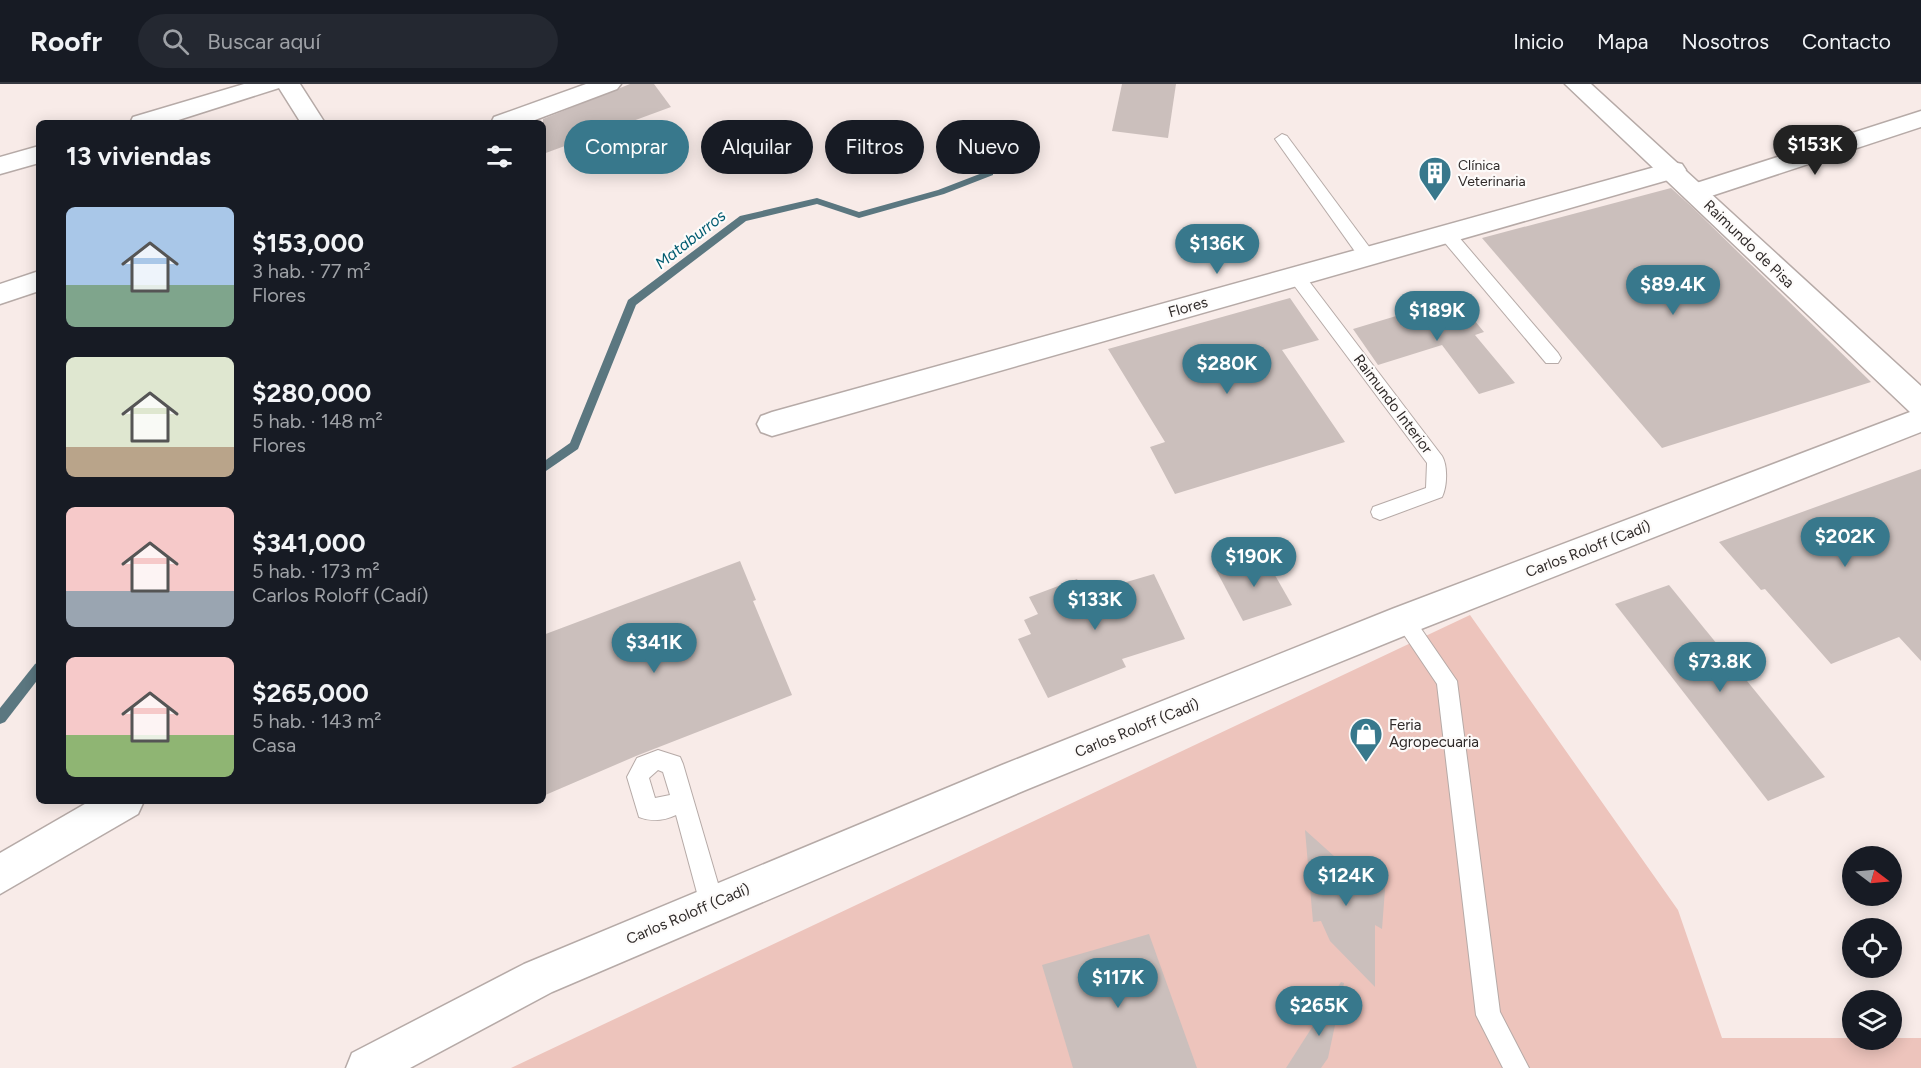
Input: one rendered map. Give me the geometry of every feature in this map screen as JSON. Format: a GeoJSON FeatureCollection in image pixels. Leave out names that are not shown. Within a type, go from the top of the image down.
{"type":"FeatureCollection","features":[{"type":"Feature","properties":{"kind":"street"},"geometry":{"type":"LineString","coordinates":[[152,120],[270,84]]}},
{"type":"Feature","properties":{"kind":"street"},"geometry":{"type":"LineString","coordinates":[[288,84],[311,120]]}},
{"type":"Feature","properties":{"kind":"street"},"geometry":{"type":"LineString","coordinates":[[511,120],[609,84]]}},
{"type":"Feature","properties":{"kind":"street","name":"Raimundo de Pisa"},"geometry":{"type":"LineString","coordinates":[[1577,84],[1673,170],[1811,303],[1921,404]]}},
{"type":"Feature","properties":{"kind":"street"},"geometry":{"type":"LineString","coordinates":[[1696,192],[1921,119]]}},
{"type":"Feature","properties":{"kind":"street"},"geometry":{"type":"LineString","coordinates":[[0,166],[36,155]]}},
{"type":"Feature","properties":{"kind":"street","name":"Flores"},"geometry":{"type":"LineString","coordinates":[[772,424],[1673,170]]}},
{"type":"Feature","properties":{"kind":"street"},"geometry":{"type":"LineString","coordinates":[[0,294],[36,282]]}},
{"type":"Feature","properties":{"kind":"street","name":"Carlos Roloff (Cadí)"},"geometry":{"type":"LineString","coordinates":[[367,1068],[538,978],[1015,777],[1404,620],[1921,420]]}},
{"type":"Feature","properties":{"kind":"street"},"geometry":{"type":"LineString","coordinates":[[0,875],[120,804]]}},
{"type":"Feature","properties":{"kind":"lane"},"geometry":{"type":"LineString","coordinates":[[1282,139],[1366,256]]}},
{"type":"Feature","properties":{"kind":"lane"},"geometry":{"type":"LineString","coordinates":[[1446,233],[1552,358]]}},
{"type":"Feature","properties":{"kind":"lane","name":"Raimundo Interior"},"geometry":{"type":"LineString","coordinates":[[1296,276],[1436,461],[1435,492],[1380,512]]}},
{"type":"Feature","properties":{"kind":"lane"},"geometry":{"type":"LineString","coordinates":[[1404,620],[1447,681],[1488,1015],[1517,1068]]}},
{"type":"Feature","properties":{"kind":"lane"},"geometry":{"type":"LineString","coordinates":[[682,801],[712,904]]}},
{"type":"Feature","properties":{"kind":"shaded area","name":"Feria Agropecuaria"},"geometry":{"type":"Polygon","coordinates":[[[1470,615],[1678,910],[1722,1038],[1842,1038],[1842,1050],[1902,1050],[1902,1038],[1921,1038],[1921,1068],[511,1068],[1470,615]]]}},
{"type":"Feature","properties":{"kind":"building"},"geometry":{"type":"Polygon","coordinates":[[[630,84],[654,84],[671,107],[636,120],[564,120],[564,146],[546,153],[546,120],[543,120],[630,84]]]}},
{"type":"Feature","properties":{"kind":"building"},"geometry":{"type":"Polygon","coordinates":[[[1122,84],[1176,84],[1168,138],[1112,131],[1122,84]]]}},
{"type":"Feature","properties":{"kind":"building"},"geometry":{"type":"Polygon","coordinates":[[[1671,188],[1871,382],[1662,448],[1482,238],[1671,188]]]}},
{"type":"Feature","properties":{"kind":"building"},"geometry":{"type":"Polygon","coordinates":[[[1290,298],[1319,340],[1282,350],[1345,442],[1175,494],[1150,447],[1165,442],[1108,349],[1290,298]]]}},
{"type":"Feature","properties":{"kind":"building"},"geometry":{"type":"Polygon","coordinates":[[[1456,298],[1484,332],[1475,335],[1515,383],[1479,394],[1442,345],[1378,365],[1353,329],[1456,298]]]}},
{"type":"Feature","properties":{"kind":"building"},"geometry":{"type":"Polygon","coordinates":[[[1921,469],[1921,661],[1899,637],[1831,664],[1765,589],[1761,590],[1719,542],[1921,469]]]}},
{"type":"Feature","properties":{"kind":"building"},"geometry":{"type":"Polygon","coordinates":[[[1264,556],[1292,605],[1243,621],[1216,570],[1264,556]]]}},
{"type":"Feature","properties":{"kind":"building"},"geometry":{"type":"Polygon","coordinates":[[[740,561],[756,600],[753,601],[792,695],[636,756],[546,795],[546,634],[740,561]]]}},
{"type":"Feature","properties":{"kind":"building"},"geometry":{"type":"Polygon","coordinates":[[[1154,574],[1185,639],[1122,659],[1126,667],[1048,698],[1018,639],[1031,634],[1024,620],[1038,614],[1029,597],[1077,579],[1085,594],[1154,574]]]}},
{"type":"Feature","properties":{"kind":"building"},"geometry":{"type":"Polygon","coordinates":[[[1669,585],[1825,777],[1768,801],[1615,604],[1669,585]]]}},
{"type":"Feature","properties":{"kind":"building"},"geometry":{"type":"Polygon","coordinates":[[[1305,830],[1364,883],[1386,876],[1382,929],[1375,925],[1375,987],[1330,941],[1321,921],[1313,922],[1305,830]]]}},
{"type":"Feature","properties":{"kind":"building"},"geometry":{"type":"Polygon","coordinates":[[[1149,934],[1197,1068],[1073,1068],[1042,965],[1149,934]]]}},
{"type":"Feature","properties":{"kind":"building"},"geometry":{"type":"Polygon","coordinates":[[[1341,982],[1344,983],[1328,1058],[1321,1068],[1286,1068],[1341,982]]]}},
{"type":"Feature","properties":{"kind":"waterway","name":"Mataburros"},"geometry":{"type":"LineString","coordinates":[[546,466],[574,446],[632,303],[743,218],[817,201],[859,215],[941,192],[987,174]]}},
{"type":"Feature","properties":{"kind":"waterway","name":"Mataburros"},"geometry":{"type":"LineString","coordinates":[[0,718],[36,672]]}},
{"type":"Feature","properties":{"kind":"place","name":"Clínica Veterinaria"},"geometry":{"type":"Point","coordinates":[1435,202]}},
{"type":"Feature","properties":{"kind":"place","name":"Feria Agropecuaria"},"geometry":{"type":"Point","coordinates":[1366,763]}}]}
